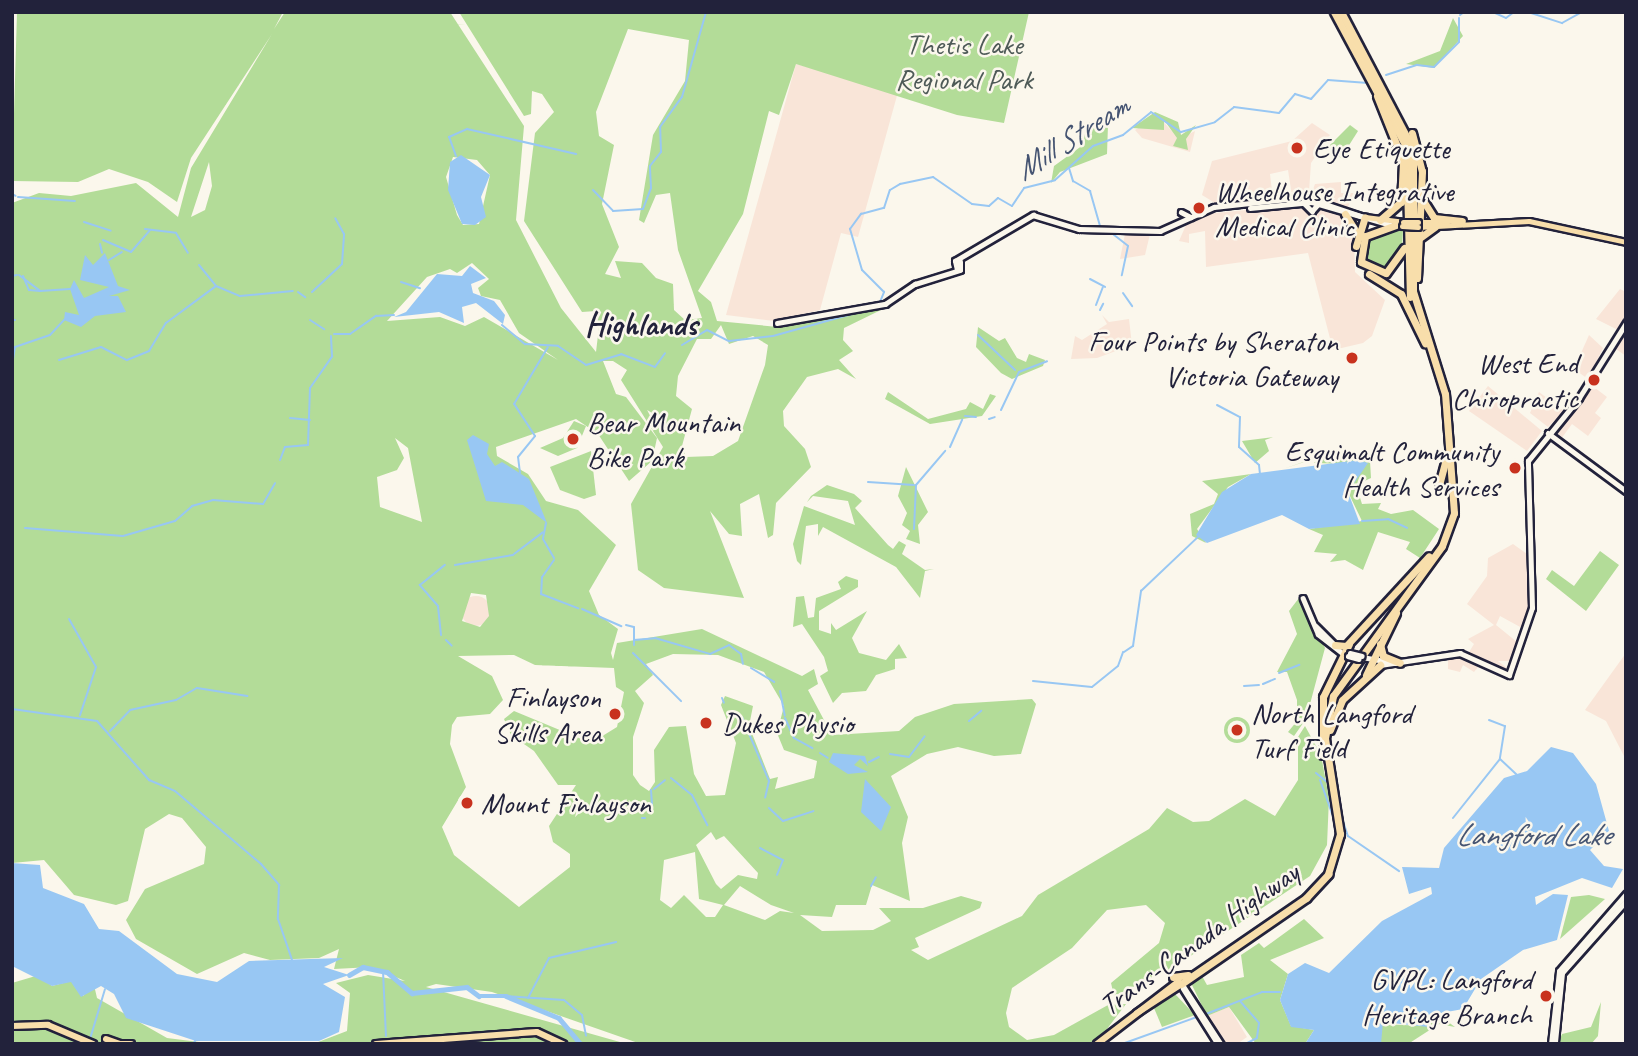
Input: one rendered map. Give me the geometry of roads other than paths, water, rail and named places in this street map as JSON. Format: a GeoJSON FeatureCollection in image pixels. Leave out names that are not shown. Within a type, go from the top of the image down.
{"type":"FeatureCollection","features":[{"type":"Feature","properties":{"kind":"highway","name":"Trans-Canada Highway"},"geometry":{"type":"LineString","coordinates":[[1189,977],[1306,898],[1328,874],[1340,825],[1327,762],[1324,720],[1336,682],[1438,548],[1455,505],[1443,384],[1415,301],[1415,165],[1392,100],[1340,17],[1334,12]]}},
{"type":"Feature","properties":{"kind":"highway","name":"Trans-Canada Highway"},"geometry":{"type":"LineString","coordinates":[[1340,17],[1406,146],[1407,282],[1445,417],[1451,510],[1438,548]]}},
{"type":"Feature","properties":{"kind":"highway"},"geometry":{"type":"LineString","coordinates":[[1340,17],[1396,134],[1407,180],[1403,254],[1391,271],[1368,270],[1358,255],[1360,243],[1372,231],[1400,224]]}},
{"type":"Feature","properties":{"kind":"highway"},"geometry":{"type":"LineString","coordinates":[[1392,100],[1412,133],[1422,171],[1428,212],[1443,221],[1462,221]]}},
{"type":"Feature","properties":{"kind":"highway"},"geometry":{"type":"LineString","coordinates":[[1380,220],[1395,212],[1403,194],[1396,134]]}},
{"type":"Feature","properties":{"kind":"highway"},"geometry":{"type":"LineString","coordinates":[[1422,171],[1419,309],[1443,384]]}},
{"type":"Feature","properties":{"kind":"highway"},"geometry":{"type":"LineString","coordinates":[[1345,214],[1357,240],[1361,268],[1401,294],[1426,345]]}},
{"type":"Feature","properties":{"kind":"highway"},"geometry":{"type":"LineString","coordinates":[[1357,240],[1364,219]]}},
{"type":"Feature","properties":{"kind":"highway"},"geometry":{"type":"LineString","coordinates":[[1419,244],[1425,230],[1435,226]]}},
{"type":"Feature","properties":{"kind":"highway"},"geometry":{"type":"LineString","coordinates":[[1439,485],[1448,466],[1445,417]]}},
{"type":"Feature","properties":{"kind":"highway"},"geometry":{"type":"LineString","coordinates":[[1366,675],[1380,640],[1438,548]]}},
{"type":"Feature","properties":{"kind":"highway"},"geometry":{"type":"LineString","coordinates":[[1327,762],[1319,716],[1336,666],[1347,653],[1351,641],[1438,548]]}},
{"type":"Feature","properties":{"kind":"highway"},"geometry":{"type":"LineString","coordinates":[[1380,640],[1383,656],[1400,663]]}},
{"type":"Feature","properties":{"kind":"highway"},"geometry":{"type":"LineString","coordinates":[[1336,666],[1333,646],[1351,641]]}},
{"type":"Feature","properties":{"kind":"highway"},"geometry":{"type":"LineString","coordinates":[[1327,762],[1333,714],[1366,675],[1380,666]]}},
{"type":"Feature","properties":{"kind":"highway"},"geometry":{"type":"LineString","coordinates":[[1150,1004],[1189,977]]}},
{"type":"Feature","properties":{"kind":"highway"},"geometry":{"type":"LineString","coordinates":[[1171,988],[1181,985],[1189,977]]}},
{"type":"Feature","properties":{"kind":"highway"},"geometry":{"type":"LineString","coordinates":[[1171,988],[1181,985]]}},
{"type":"Feature","properties":{"kind":"highway","name":"Trans-Canada Highway"},"geometry":{"type":"LineString","coordinates":[[1099,1044],[1171,988]]}},
{"type":"Feature","properties":{"kind":"highway","name":"Trans-Canada Highway"},"geometry":{"type":"LineString","coordinates":[[1099,1044],[1171,988]]}},
{"type":"Feature","properties":{"kind":"highway"},"geometry":{"type":"LineString","coordinates":[[15,1027],[48,1025],[93,1044]]}},
{"type":"Feature","properties":{"kind":"highway"},"geometry":{"type":"LineString","coordinates":[[15,1027],[48,1027],[84,1044]]}},
{"type":"Feature","properties":{"kind":"highway"},"geometry":{"type":"LineString","coordinates":[[376,1044],[537,1032],[546,1027],[563,1044]]}},
{"type":"Feature","properties":{"kind":"highway"},"geometry":{"type":"LineString","coordinates":[[385,1044],[509,1033]]}},
{"type":"Feature","properties":{"kind":"highway"},"geometry":{"type":"LineString","coordinates":[[106,1039],[120,1044],[131,1044]]}},
{"type":"Feature","properties":{"kind":"main road"},"geometry":{"type":"LineString","coordinates":[[1312,194],[1364,219],[1400,224]]}},
{"type":"Feature","properties":{"kind":"main road"},"geometry":{"type":"LineString","coordinates":[[1181,212],[1184,218],[1304,197],[1354,214]]}},
{"type":"Feature","properties":{"kind":"main road"},"geometry":{"type":"LineString","coordinates":[[1167,230],[1198,215],[1301,201],[1319,203],[1364,219],[1400,224],[1435,226],[1529,221],[1626,240]]}},
{"type":"Feature","properties":{"kind":"main road"},"geometry":{"type":"LineString","coordinates":[[1301,201],[1312,211],[1319,203]]}},
{"type":"Feature","properties":{"kind":"main road"},"geometry":{"type":"LineString","coordinates":[[948,273],[953,265],[971,257],[1033,215],[1079,229],[1167,230],[1178,234]]}},
{"type":"Feature","properties":{"kind":"main road"},"geometry":{"type":"LineString","coordinates":[[1419,225],[1525,218],[1626,240]]}},
{"type":"Feature","properties":{"kind":"main road"},"geometry":{"type":"LineString","coordinates":[[778,323],[878,305],[963,267],[971,257]]}},
{"type":"Feature","properties":{"kind":"main road"},"geometry":{"type":"LineString","coordinates":[[959,261],[963,267]]}},
{"type":"Feature","properties":{"kind":"main road"},"geometry":{"type":"LineString","coordinates":[[953,265],[957,270]]}},
{"type":"Feature","properties":{"kind":"main road"},"geometry":{"type":"LineString","coordinates":[[1333,646],[1303,598],[1316,630],[1333,646],[1380,666],[1460,653],[1509,675],[1532,608],[1526,466],[1548,433],[1579,398],[1626,323]]}},
{"type":"Feature","properties":{"kind":"main road"},"geometry":{"type":"LineString","coordinates":[[1548,433],[1626,491]]}},
{"type":"Feature","properties":{"kind":"main road"},"geometry":{"type":"LineString","coordinates":[[1371,661],[1413,662]]}},
{"type":"Feature","properties":{"kind":"main road"},"geometry":{"type":"LineString","coordinates":[[1553,1044],[1559,971],[1626,894]]}},
{"type":"Feature","properties":{"kind":"main road"},"geometry":{"type":"LineString","coordinates":[[1553,1044],[1562,973],[1626,901]]}},
{"type":"Feature","properties":{"kind":"main road"},"geometry":{"type":"LineString","coordinates":[[1181,985],[1214,1035]]}},
{"type":"Feature","properties":{"kind":"main road"},"geometry":{"type":"LineString","coordinates":[[1181,985],[1220,1044]]}},
{"type":"Feature","properties":{"kind":"water"},"geometry":{"type":"Polygon","coordinates":[[[461,155],[490,175],[481,197],[486,217],[475,225],[462,224],[448,190],[450,162],[461,155]]]}},
{"type":"Feature","properties":{"kind":"water"},"geometry":{"type":"Polygon","coordinates":[[[105,253],[118,286],[130,290],[109,296],[118,296],[126,312],[95,316],[81,327],[64,320],[65,312],[79,315],[70,289],[74,280],[84,298],[109,287],[80,280],[85,255],[93,265],[105,253]]]}},
{"type":"Feature","properties":{"kind":"water"},"geometry":{"type":"Polygon","coordinates":[[[470,266],[486,278],[471,284],[473,293],[494,301],[505,315],[503,324],[476,303],[462,307],[464,323],[439,312],[394,317],[406,312],[437,274],[462,276],[470,266]]]}},
{"type":"Feature","properties":{"kind":"water"},"geometry":{"type":"Polygon","coordinates":[[[473,435],[489,444],[487,454],[495,466],[502,462],[529,479],[547,523],[523,505],[486,501],[467,440],[473,435]]]}},
{"type":"Feature","properties":{"kind":"water"},"geometry":{"type":"Polygon","coordinates":[[[1358,460],[1368,463],[1348,492],[1360,524],[1309,529],[1282,515],[1207,543],[1196,535],[1222,492],[1251,474],[1358,460]]]}},
{"type":"Feature","properties":{"kind":"water","name":"Langford Lake"},"geometry":{"type":"Polygon","coordinates":[[[1551,747],[1573,753],[1596,784],[1609,831],[1590,850],[1604,866],[1623,869],[1612,888],[1582,878],[1535,897],[1536,905],[1553,894],[1568,895],[1557,940],[1523,950],[1481,979],[1463,1009],[1436,1014],[1428,1027],[1383,1022],[1381,1044],[1305,1044],[1314,1030],[1291,1027],[1280,1000],[1288,974],[1305,963],[1329,973],[1382,921],[1432,894],[1431,887],[1409,894],[1402,867],[1439,868],[1444,848],[1504,778],[1527,771],[1551,747]]]}},
{"type":"Feature","properties":{"kind":"water"},"geometry":{"type":"Polygon","coordinates":[[[833,753],[865,756],[868,766],[860,759],[854,765],[868,772],[848,774],[829,762],[833,753]]]}},
{"type":"Feature","properties":{"kind":"water"},"geometry":{"type":"Polygon","coordinates":[[[865,779],[891,807],[881,831],[861,812],[865,779]]]}},
{"type":"Feature","properties":{"kind":"water"},"geometry":{"type":"Polygon","coordinates":[[[12,863],[40,865],[43,888],[84,904],[99,929],[119,931],[177,974],[217,982],[249,961],[343,958],[324,967],[349,975],[323,984],[345,997],[339,1032],[319,1041],[196,1041],[126,1018],[114,994],[101,986],[81,997],[71,982],[52,986],[12,966],[12,863]]]}},
{"type":"Feature","properties":{"kind":"waterway"},"geometry":{"type":"LineString","coordinates":[[593,190],[613,211],[643,209],[651,188],[650,166],[661,152],[660,127],[682,97],[706,12]]}},
{"type":"Feature","properties":{"kind":"waterway","name":"Mill Stream"},"geometry":{"type":"LineString","coordinates":[[1460,15],[1464,12]]}},
{"type":"Feature","properties":{"kind":"waterway","name":"Mill Stream"},"geometry":{"type":"LineString","coordinates":[[1493,12],[1506,18],[1514,12]]}},
{"type":"Feature","properties":{"kind":"waterway","name":"Mill Stream"},"geometry":{"type":"LineString","coordinates":[[1528,12],[1562,23],[1582,12]]}},
{"type":"Feature","properties":{"kind":"waterway","name":"Mill Stream"},"geometry":{"type":"LineString","coordinates":[[1386,75],[1417,65],[1434,67],[1459,42],[1459,18]]}},
{"type":"Feature","properties":{"kind":"waterway","name":"Mill Stream"},"geometry":{"type":"LineString","coordinates":[[880,302],[884,292],[862,270],[850,229],[861,214],[884,208],[890,190],[900,184],[933,177],[972,204],[989,206],[998,198],[1012,206],[1024,188],[1055,180],[1093,146],[1123,135],[1151,112],[1181,132],[1215,122],[1234,107],[1279,113],[1295,94],[1311,99],[1328,80],[1368,83]]}},
{"type":"Feature","properties":{"kind":"waterway"},"geometry":{"type":"LineString","coordinates":[[456,156],[449,137],[467,129],[576,154]]}},
{"type":"Feature","properties":{"kind":"waterway"},"geometry":{"type":"LineString","coordinates":[[1069,168],[1073,181],[1090,191],[1101,229]]}},
{"type":"Feature","properties":{"kind":"waterway","name":"Mill Stream"},"geometry":{"type":"LineString","coordinates":[[12,194],[16,196]]}},
{"type":"Feature","properties":{"kind":"waterway","name":"Mill Stream"},"geometry":{"type":"LineString","coordinates":[[18,197],[75,201]]}},
{"type":"Feature","properties":{"kind":"waterway"},"geometry":{"type":"LineString","coordinates":[[312,292],[342,264],[344,234],[335,218]]}},
{"type":"Feature","properties":{"kind":"waterway","name":"Mill Stream"},"geometry":{"type":"LineString","coordinates":[[84,222],[111,231]]}},
{"type":"Feature","properties":{"kind":"waterway","name":"Mill Stream"},"geometry":{"type":"LineString","coordinates":[[145,229],[176,233],[188,253]]}},
{"type":"Feature","properties":{"kind":"waterway"},"geometry":{"type":"LineString","coordinates":[[103,240],[131,252],[150,230]]}},
{"type":"Feature","properties":{"kind":"waterway"},"geometry":{"type":"LineString","coordinates":[[1109,231],[1128,246],[1122,275]]}},
{"type":"Feature","properties":{"kind":"waterway"},"geometry":{"type":"LineString","coordinates":[[100,244],[102,253]]}},
{"type":"Feature","properties":{"kind":"waterway"},"geometry":{"type":"LineString","coordinates":[[109,260],[122,252]]}},
{"type":"Feature","properties":{"kind":"waterway","name":"Mill Stream"},"geometry":{"type":"LineString","coordinates":[[199,265],[216,286],[240,296],[293,291]]}},
{"type":"Feature","properties":{"kind":"waterway"},"geometry":{"type":"LineString","coordinates":[[12,276],[17,275]]}},
{"type":"Feature","properties":{"kind":"waterway"},"geometry":{"type":"LineString","coordinates":[[19,275],[40,291],[70,289]]}},
{"type":"Feature","properties":{"kind":"waterway"},"geometry":{"type":"LineString","coordinates":[[23,276],[29,290],[40,291]]}},
{"type":"Feature","properties":{"kind":"waterway"},"geometry":{"type":"LineString","coordinates":[[1090,279],[1105,287]]}},
{"type":"Feature","properties":{"kind":"waterway"},"geometry":{"type":"LineString","coordinates":[[401,282],[420,288]]}},
{"type":"Feature","properties":{"kind":"waterway"},"geometry":{"type":"LineString","coordinates":[[59,360],[101,347],[127,360],[149,351],[166,323],[216,286]]}},
{"type":"Feature","properties":{"kind":"waterway"},"geometry":{"type":"LineString","coordinates":[[1096,305],[1103,287]]}},
{"type":"Feature","properties":{"kind":"waterway","name":"Mill Stream"},"geometry":{"type":"LineString","coordinates":[[298,292],[305,297]]}},
{"type":"Feature","properties":{"kind":"waterway"},"geometry":{"type":"LineString","coordinates":[[1123,293],[1132,306]]}},
{"type":"Feature","properties":{"kind":"waterway"},"geometry":{"type":"LineString","coordinates":[[1100,310],[1103,304]]}},
{"type":"Feature","properties":{"kind":"waterway","name":"Mill Stream"},"geometry":{"type":"LineString","coordinates":[[682,345],[707,330],[729,341],[773,336],[877,307]]}},
{"type":"Feature","properties":{"kind":"waterway","name":"Mill Stream"},"geometry":{"type":"LineString","coordinates":[[334,334],[350,334],[376,316],[394,315]]}},
{"type":"Feature","properties":{"kind":"waterway"},"geometry":{"type":"LineString","coordinates":[[12,366],[15,347],[50,335],[64,320]]}},
{"type":"Feature","properties":{"kind":"waterway","name":"Mill Stream"},"geometry":{"type":"LineString","coordinates":[[310,320],[324,329]]}},
{"type":"Feature","properties":{"kind":"waterway","name":"Mill Stream"},"geometry":{"type":"LineString","coordinates":[[502,325],[525,344],[558,346],[586,365],[621,354],[655,367],[665,353]]}},
{"type":"Feature","properties":{"kind":"waterway"},"geometry":{"type":"LineString","coordinates":[[978,335],[1015,370]]}},
{"type":"Feature","properties":{"kind":"waterway"},"geometry":{"type":"LineString","coordinates":[[280,460],[285,447],[308,445],[310,388],[332,356],[331,336]]}},
{"type":"Feature","properties":{"kind":"waterway"},"geometry":{"type":"LineString","coordinates":[[520,473],[518,457],[535,436],[514,404],[548,347]]}},
{"type":"Feature","properties":{"kind":"waterway"},"geometry":{"type":"LineString","coordinates":[[1001,410],[1019,372],[1047,361]]}},
{"type":"Feature","properties":{"kind":"waterway"},"geometry":{"type":"LineString","coordinates":[[1217,405],[1240,417],[1239,447],[1259,465],[1260,475]]}},
{"type":"Feature","properties":{"kind":"waterway"},"geometry":{"type":"LineString","coordinates":[[965,416],[976,417]]}},
{"type":"Feature","properties":{"kind":"waterway"},"geometry":{"type":"LineString","coordinates":[[989,419],[995,417]]}},
{"type":"Feature","properties":{"kind":"waterway"},"geometry":{"type":"LineString","coordinates":[[290,418],[310,420]]}},
{"type":"Feature","properties":{"kind":"waterway"},"geometry":{"type":"LineString","coordinates":[[950,447],[962,420]]}},
{"type":"Feature","properties":{"kind":"waterway"},"geometry":{"type":"LineString","coordinates":[[914,529],[916,485],[945,451]]}},
{"type":"Feature","properties":{"kind":"waterway"},"geometry":{"type":"LineString","coordinates":[[868,482],[914,485]]}},
{"type":"Feature","properties":{"kind":"waterway"},"geometry":{"type":"LineString","coordinates":[[25,528],[123,536],[175,521],[192,506],[213,500],[263,504],[275,483]]}},
{"type":"Feature","properties":{"kind":"waterway"},"geometry":{"type":"LineString","coordinates":[[1362,521],[1388,519],[1407,528]]}},
{"type":"Feature","properties":{"kind":"waterway"},"geometry":{"type":"LineString","coordinates":[[546,523],[543,539],[554,558]]}},
{"type":"Feature","properties":{"kind":"waterway"},"geometry":{"type":"LineString","coordinates":[[514,554],[543,532]]}},
{"type":"Feature","properties":{"kind":"waterway"},"geometry":{"type":"LineString","coordinates":[[1124,652],[1133,646],[1141,591],[1198,537]]}},
{"type":"Feature","properties":{"kind":"waterway"},"geometry":{"type":"LineString","coordinates":[[455,565],[513,555]]}},
{"type":"Feature","properties":{"kind":"waterway"},"geometry":{"type":"LineString","coordinates":[[554,560],[542,577],[541,594],[578,608]]}},
{"type":"Feature","properties":{"kind":"waterway"},"geometry":{"type":"LineString","coordinates":[[441,635],[438,606],[420,585],[445,565]]}},
{"type":"Feature","properties":{"kind":"waterway"},"geometry":{"type":"LineString","coordinates":[[582,609],[621,626]]}},
{"type":"Feature","properties":{"kind":"waterway"},"geometry":{"type":"LineString","coordinates":[[69,619],[96,667],[80,715]]}},
{"type":"Feature","properties":{"kind":"waterway"},"geometry":{"type":"LineString","coordinates":[[626,625],[634,627],[634,645]]}},
{"type":"Feature","properties":{"kind":"waterway"},"geometry":{"type":"LineString","coordinates":[[634,640],[655,638],[710,654],[729,645],[741,654],[743,664]]}},
{"type":"Feature","properties":{"kind":"waterway"},"geometry":{"type":"LineString","coordinates":[[446,640],[452,646]]}},
{"type":"Feature","properties":{"kind":"waterway"},"geometry":{"type":"LineString","coordinates":[[1033,681],[1092,687],[1118,666],[1123,652]]}},
{"type":"Feature","properties":{"kind":"waterway"},"geometry":{"type":"LineString","coordinates":[[633,653],[681,701]]}},
{"type":"Feature","properties":{"kind":"waterway"},"geometry":{"type":"LineString","coordinates":[[1279,673],[1299,665]]}},
{"type":"Feature","properties":{"kind":"waterway"},"geometry":{"type":"LineString","coordinates":[[751,668],[774,682]]}},
{"type":"Feature","properties":{"kind":"waterway"},"geometry":{"type":"LineString","coordinates":[[1263,684],[1275,679]]}},
{"type":"Feature","properties":{"kind":"waterway"},"geometry":{"type":"LineString","coordinates":[[1244,686],[1259,685]]}},
{"type":"Feature","properties":{"kind":"waterway"},"geometry":{"type":"LineString","coordinates":[[110,731],[130,710],[176,700],[197,688],[247,696]]}},
{"type":"Feature","properties":{"kind":"waterway"},"geometry":{"type":"LineString","coordinates":[[780,691],[785,716]]}},
{"type":"Feature","properties":{"kind":"waterway"},"geometry":{"type":"LineString","coordinates":[[722,698],[724,703]]}},
{"type":"Feature","properties":{"kind":"waterway"},"geometry":{"type":"LineString","coordinates":[[12,709],[97,721],[149,780],[175,791],[261,864],[279,885],[278,919],[292,960]]}},
{"type":"Feature","properties":{"kind":"waterway"},"geometry":{"type":"LineString","coordinates":[[969,721],[981,711]]}},
{"type":"Feature","properties":{"kind":"waterway"},"geometry":{"type":"LineString","coordinates":[[742,717],[769,781],[765,798]]}},
{"type":"Feature","properties":{"kind":"waterway"},"geometry":{"type":"LineString","coordinates":[[785,718],[794,738],[812,748]]}},
{"type":"Feature","properties":{"kind":"waterway"},"geometry":{"type":"LineString","coordinates":[[1489,720],[1505,726],[1500,759],[1517,775]]}},
{"type":"Feature","properties":{"kind":"waterway"},"geometry":{"type":"LineString","coordinates":[[890,754],[909,757],[925,736]]}},
{"type":"Feature","properties":{"kind":"waterway"},"geometry":{"type":"LineString","coordinates":[[820,753],[828,758]]}},
{"type":"Feature","properties":{"kind":"waterway"},"geometry":{"type":"LineString","coordinates":[[869,762],[879,757]]}},
{"type":"Feature","properties":{"kind":"waterway"},"geometry":{"type":"LineString","coordinates":[[1453,818],[1500,759]]}},
{"type":"Feature","properties":{"kind":"waterway"},"geometry":{"type":"LineString","coordinates":[[1316,773],[1326,781]]}},
{"type":"Feature","properties":{"kind":"waterway"},"geometry":{"type":"LineString","coordinates":[[671,778],[692,795],[707,825]]}},
{"type":"Feature","properties":{"kind":"waterway"},"geometry":{"type":"LineString","coordinates":[[654,789],[665,780]]}},
{"type":"Feature","properties":{"kind":"waterway"},"geometry":{"type":"LineString","coordinates":[[1320,780],[1335,822]]}},
{"type":"Feature","properties":{"kind":"waterway"},"geometry":{"type":"LineString","coordinates":[[651,790],[652,806]]}},
{"type":"Feature","properties":{"kind":"waterway"},"geometry":{"type":"LineString","coordinates":[[769,808],[783,821],[813,811]]}},
{"type":"Feature","properties":{"kind":"waterway"},"geometry":{"type":"LineString","coordinates":[[1343,821],[1348,836],[1399,871]]}},
{"type":"Feature","properties":{"kind":"waterway"},"geometry":{"type":"LineString","coordinates":[[760,848],[783,860],[777,875]]}},
{"type":"Feature","properties":{"kind":"waterway"},"geometry":{"type":"LineString","coordinates":[[871,886],[876,877]]}},
{"type":"Feature","properties":{"kind":"waterway"},"geometry":{"type":"LineString","coordinates":[[528,998],[549,958],[616,942]]}},
{"type":"Feature","properties":{"kind":"waterway"},"geometry":{"type":"LineString","coordinates":[[349,975],[363,967],[387,972],[412,993],[467,987],[479,996],[506,996],[559,1018],[581,1044]]}},
{"type":"Feature","properties":{"kind":"waterway"},"geometry":{"type":"LineString","coordinates":[[383,971],[386,1036]]}},
{"type":"Feature","properties":{"kind":"waterway"},"geometry":{"type":"LineString","coordinates":[[90,1039],[105,989]]}},
{"type":"Feature","properties":{"kind":"waterway"},"geometry":{"type":"LineString","coordinates":[[1206,1014],[1262,992],[1280,992]]}},
{"type":"Feature","properties":{"kind":"waterway"},"geometry":{"type":"LineString","coordinates":[[506,996],[564,1000],[582,1015],[586,1036]]}},
{"type":"Feature","properties":{"kind":"waterway"},"geometry":{"type":"LineString","coordinates":[[1240,1001],[1259,1023],[1257,1038],[1245,1044]]}},
{"type":"Feature","properties":{"kind":"waterway"},"geometry":{"type":"LineString","coordinates":[[1122,1044],[1197,1017]]}},
{"type":"Feature","properties":{"kind":"place","name":"Eye Etiquette"},"geometry":{"type":"Point","coordinates":[1297,148]}},
{"type":"Feature","properties":{"kind":"place","name":"Wheelhouse Integrative Medical Clinic"},"geometry":{"type":"Point","coordinates":[1199,208]}},
{"type":"Feature","properties":{"kind":"place","name":"Four Points by Sheraton Victoria Gateway"},"geometry":{"type":"Point","coordinates":[1352,358]}},
{"type":"Feature","properties":{"kind":"place","name":"West End Chiropractic"},"geometry":{"type":"Point","coordinates":[1594,380]}},
{"type":"Feature","properties":{"kind":"place","name":"Bear Mountain Bike Park"},"geometry":{"type":"Point","coordinates":[573,439]}},
{"type":"Feature","properties":{"kind":"place","name":"Esquimalt Community Health Services"},"geometry":{"type":"Point","coordinates":[1515,468]}},
{"type":"Feature","properties":{"kind":"place","name":"Finlayson Skills Area"},"geometry":{"type":"Point","coordinates":[615,714]}},
{"type":"Feature","properties":{"kind":"place","name":"Dukes Physio"},"geometry":{"type":"Point","coordinates":[706,723]}},
{"type":"Feature","properties":{"kind":"place","name":"North Langford Turf Field"},"geometry":{"type":"Point","coordinates":[1237,730]}},
{"type":"Feature","properties":{"kind":"place","name":"Mount Finlayson"},"geometry":{"type":"Point","coordinates":[467,803]}},
{"type":"Feature","properties":{"kind":"place","name":"GVPL: Langford Heritage Branch"},"geometry":{"type":"Point","coordinates":[1546,996]}},
{"type":"Feature","properties":{"kind":"district","name":"Highlands"},"geometry":{"type":"Point","coordinates":[641,325]}},
{"type":"Feature","properties":{"kind":"park label","name":"Thetis Lake Regional Park"},"geometry":{"type":"Point","coordinates":[964,61]}}]}
